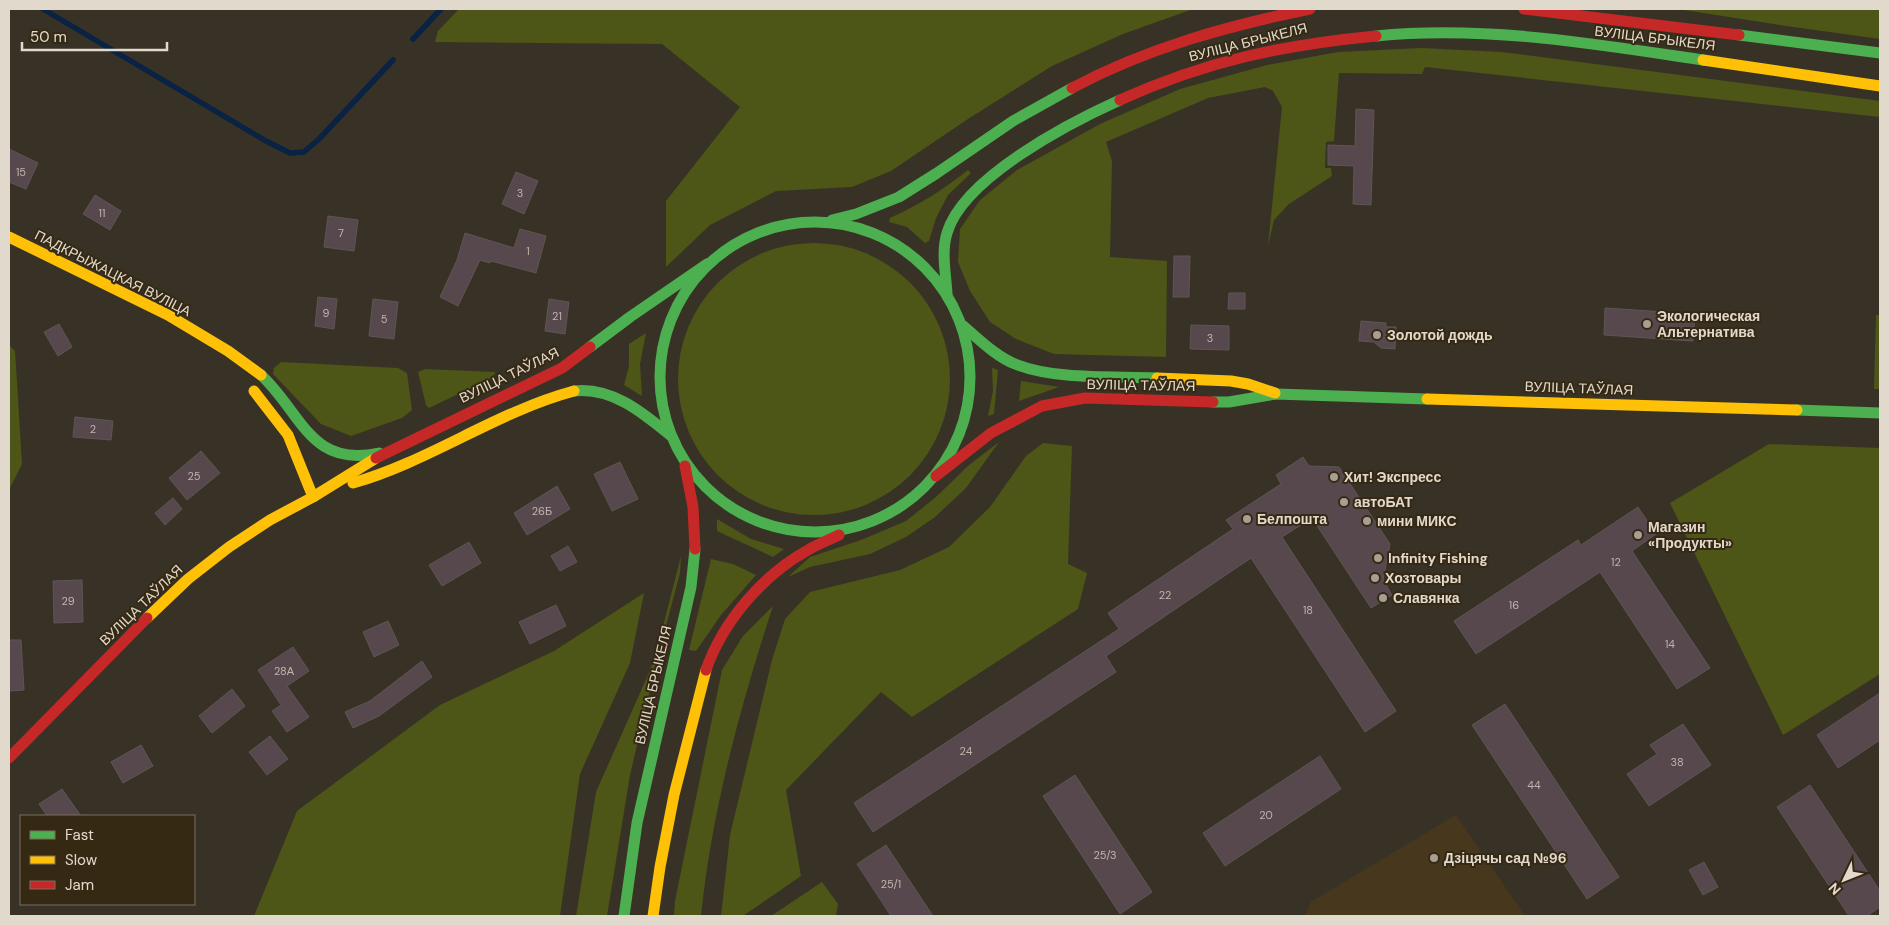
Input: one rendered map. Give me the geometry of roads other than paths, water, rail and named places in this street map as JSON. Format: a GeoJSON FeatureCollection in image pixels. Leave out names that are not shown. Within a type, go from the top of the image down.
{"type":"FeatureCollection","features":[{"type":"Feature","properties":{"kind":"main road","name":"ВУЛІЦА БРЫКЕЛЯ"},"geometry":{"type":"LineString","coordinates":[[824,221],[852,216],[882,205],[914,189],[941,173],[996,133],[1070,88],[1126,60],[1179,41],[1246,22],[1310,9]]}},
{"type":"Feature","properties":{"kind":"main road","name":"ВУЛІЦА БРЫКЕЛЯ"},"geometry":{"type":"LineString","coordinates":[[1524,9],[1880,53]]}},
{"type":"Feature","properties":{"kind":"main road","name":"ВУЛІЦА БРЫКЕЛЯ"},"geometry":{"type":"LineString","coordinates":[[947,294],[946,237],[953,215],[970,194],[1014,160],[1082,117],[1140,89],[1193,70],[1260,51],[1313,41],[1368,35],[1425,33],[1508,35],[1692,58],[1880,86]]}},
{"type":"Feature","properties":{"kind":"main road"},"geometry":{"type":"LineString","coordinates":[[653,916],[665,840],[685,748],[704,672],[717,643],[736,614],[773,576],[807,551],[854,528],[885,516],[912,499],[936,476],[953,449],[965,420],[971,388],[970,356],[962,325],[947,294],[924,265],[894,243],[861,228],[824,221],[792,222],[761,230],[732,244],[707,264],[687,287],[676,308],[663,344],[659,374],[662,405],[670,435],[684,460],[700,482],[721,501],[745,516],[771,526],[798,532],[826,532],[854,528]]}},
{"type":"Feature","properties":{"kind":"main road","name":"ПАДКРЫЖАЦКАЯ ВУЛІЦА"},"geometry":{"type":"LineString","coordinates":[[9,237],[164,314],[204,336]]}},
{"type":"Feature","properties":{"kind":"main road","name":"ВУЛІЦА ТАЎЛАЯ"},"geometry":{"type":"LineString","coordinates":[[9,758],[144,620],[188,579],[229,547],[270,520],[386,452],[562,368],[630,317],[707,264]]}},
{"type":"Feature","properties":{"kind":"main road","name":"ВУЛІЦА ТАЎЛАЯ"},"geometry":{"type":"LineString","coordinates":[[962,325],[996,353],[1014,364],[1051,374],[1231,381],[1248,384],[1276,394]]}},
{"type":"Feature","properties":{"kind":"main road"},"geometry":{"type":"LineString","coordinates":[[204,336],[234,369]]}},
{"type":"Feature","properties":{"kind":"main road"},"geometry":{"type":"LineString","coordinates":[[204,336],[257,372],[313,436],[328,450],[343,456],[360,457],[386,452]]}},
{"type":"Feature","properties":{"kind":"main road"},"geometry":{"type":"LineString","coordinates":[[246,382],[269,409],[288,436],[313,496]]}},
{"type":"Feature","properties":{"kind":"main road","name":"ВУЛІЦА ТАЎЛАЯ"},"geometry":{"type":"LineString","coordinates":[[313,496],[394,470],[531,405],[570,391],[590,389],[612,395],[635,406],[670,435]]}},
{"type":"Feature","properties":{"kind":"main road","name":"ВУЛІЦА ТАЎЛАЯ"},"geometry":{"type":"LineString","coordinates":[[936,476],[991,433],[1042,406],[1085,398],[1229,402],[1276,394],[1880,413]]}},
{"type":"Feature","properties":{"kind":"main road","name":"ВУЛІЦА БРЫКЕЛЯ"},"geometry":{"type":"LineString","coordinates":[[624,916],[637,823],[691,587],[696,543],[694,508],[684,460]]}},
{"type":"Feature","properties":{"kind":"waterway"},"geometry":{"type":"LineString","coordinates":[[43,9],[266,141],[290,153],[304,152],[320,138],[393,60]]}},
{"type":"Feature","properties":{"kind":"waterway"},"geometry":{"type":"LineString","coordinates":[[413,39],[441,9]]}},
{"type":"Feature","properties":{"kind":"place","name":"Экологическая Альтернатива"},"geometry":{"type":"Point","coordinates":[1647,324]}},
{"type":"Feature","properties":{"kind":"place","name":"Золотой дождь"},"geometry":{"type":"Point","coordinates":[1377,335]}},
{"type":"Feature","properties":{"kind":"place","name":"Хит! Экспресс"},"geometry":{"type":"Point","coordinates":[1334,477]}},
{"type":"Feature","properties":{"kind":"place","name":"автоБАТ"},"geometry":{"type":"Point","coordinates":[1344,502]}},
{"type":"Feature","properties":{"kind":"place","name":"Белпошта"},"geometry":{"type":"Point","coordinates":[1247,519]}},
{"type":"Feature","properties":{"kind":"place","name":"мини МИКС"},"geometry":{"type":"Point","coordinates":[1367,521]}},
{"type":"Feature","properties":{"kind":"place","name":"Магазин «Продукты»"},"geometry":{"type":"Point","coordinates":[1638,535]}},
{"type":"Feature","properties":{"kind":"place","name":"Infinity Fishing"},"geometry":{"type":"Point","coordinates":[1378,558]}},
{"type":"Feature","properties":{"kind":"place","name":"Хозтовары"},"geometry":{"type":"Point","coordinates":[1375,578]}},
{"type":"Feature","properties":{"kind":"place","name":"Славянка"},"geometry":{"type":"Point","coordinates":[1383,598]}},
{"type":"Feature","properties":{"kind":"place","name":"Дзіцячы сад №96"},"geometry":{"type":"Point","coordinates":[1434,858]}}]}
